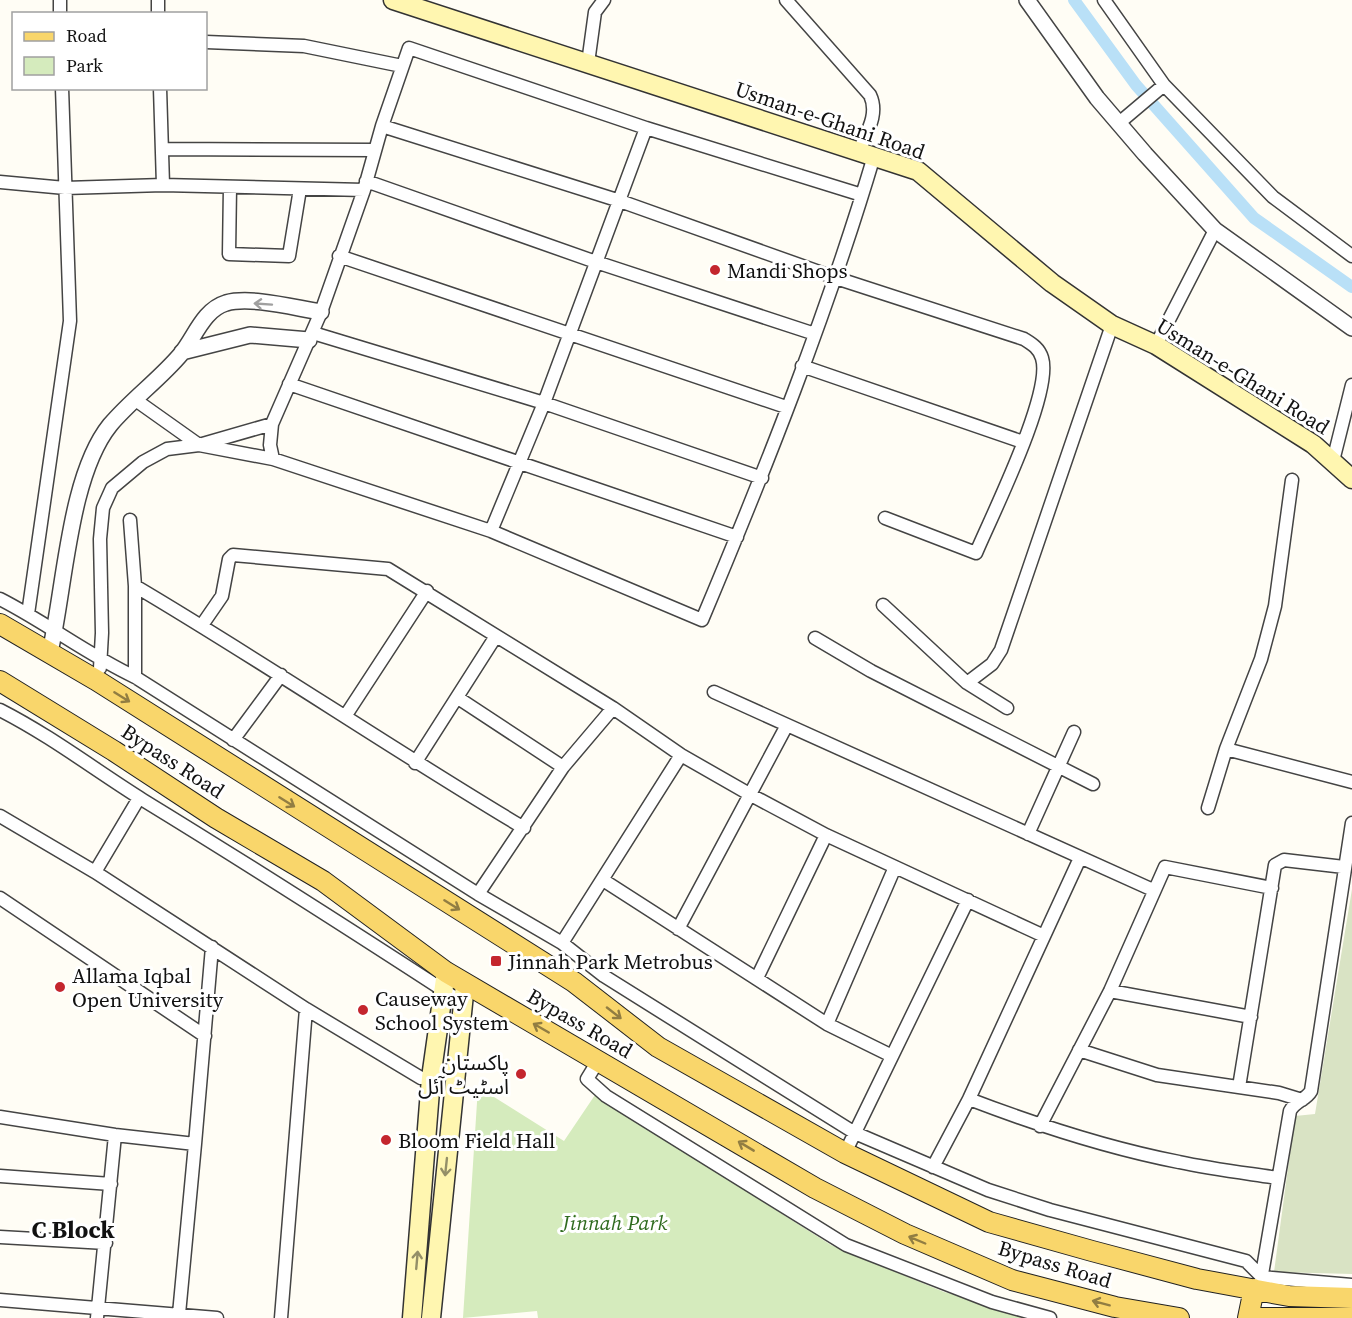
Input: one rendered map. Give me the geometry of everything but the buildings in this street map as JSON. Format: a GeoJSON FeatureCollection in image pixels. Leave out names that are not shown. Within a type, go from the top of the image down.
{"type":"FeatureCollection","features":[{"type":"Feature","properties":{"kind":"main road","name":"Usman-e-Ghani Road"},"geometry":{"type":"LineString","coordinates":[[393,0],[918,171],[1052,284],[1112,325],[1156,345],[1313,444],[1352,478]]}},
{"type":"Feature","properties":{"kind":"main road"},"geometry":{"type":"LineString","coordinates":[[0,624],[96,680],[476,919],[574,982],[658,1047],[845,1153],[988,1222],[1197,1280],[1258,1286],[1289,1296],[1352,1298]]}},
{"type":"Feature","properties":{"kind":"main road","name":"Bypass Road"},"geometry":{"type":"LineString","coordinates":[[0,681],[114,751],[216,818],[323,880],[444,981],[598,1061],[815,1188],[905,1234],[1012,1280],[1115,1307],[1179,1318]]}},
{"type":"Feature","properties":{"kind":"main road"},"geometry":{"type":"LineString","coordinates":[[412,1318],[431,1078],[444,981]]}},
{"type":"Feature","properties":{"kind":"main road"},"geometry":{"type":"LineString","coordinates":[[431,1318],[464,993]]}},
{"type":"Feature","properties":{"kind":"main road"},"geometry":{"type":"LineString","coordinates":[[1248,1318],[1258,1286]]}},
{"type":"Feature","properties":{"kind":"main road"},"geometry":{"type":"LineString","coordinates":[[1261,1318],[1352,1318]]}},
{"type":"Feature","properties":{"kind":"street"},"geometry":{"type":"LineString","coordinates":[[137,401],[199,445],[273,459],[491,531],[702,620],[762,478],[786,407],[836,278],[862,195],[874,115],[875,104],[870,95],[786,0]]}},
{"type":"Feature","properties":{"kind":"street"},"geometry":{"type":"LineString","coordinates":[[1027,0],[1083,79],[1144,154],[1215,230],[1352,328]]}},
{"type":"Feature","properties":{"kind":"street"},"geometry":{"type":"LineString","coordinates":[[1104,0],[1162,87],[1273,197],[1352,256]]}},
{"type":"Feature","properties":{"kind":"street"},"geometry":{"type":"LineString","coordinates":[[588,63],[595,12],[602,1]]}},
{"type":"Feature","properties":{"kind":"street"},"geometry":{"type":"LineString","coordinates":[[207,42],[304,46],[402,66]]}},
{"type":"Feature","properties":{"kind":"street"},"geometry":{"type":"LineString","coordinates":[[273,459],[270,446],[272,424],[321,312],[365,186],[382,126],[409,48],[645,128],[862,195]]}},
{"type":"Feature","properties":{"kind":"street"},"geometry":{"type":"LineString","coordinates":[[1119,123],[1162,87]]}},
{"type":"Feature","properties":{"kind":"street"},"geometry":{"type":"LineString","coordinates":[[28,614],[70,321],[62,90]]}},
{"type":"Feature","properties":{"kind":"street"},"geometry":{"type":"LineString","coordinates":[[160,90],[163,185]]}},
{"type":"Feature","properties":{"kind":"street"},"geometry":{"type":"LineString","coordinates":[[382,126],[620,201],[836,278],[1024,339],[1037,347],[1042,358],[1042,387],[1023,441],[976,553],[885,518]]}},
{"type":"Feature","properties":{"kind":"street"},"geometry":{"type":"LineString","coordinates":[[491,531],[544,403],[645,128]]}},
{"type":"Feature","properties":{"kind":"street"},"geometry":{"type":"LineString","coordinates":[[162,149],[375,150]]}},
{"type":"Feature","properties":{"kind":"street"},"geometry":{"type":"LineString","coordinates":[[0,182],[65,188],[163,185],[300,189],[365,186],[815,334]]}},
{"type":"Feature","properties":{"kind":"street"},"geometry":{"type":"LineString","coordinates":[[230,187],[229,254],[289,256],[300,189]]}},
{"type":"Feature","properties":{"kind":"street"},"geometry":{"type":"LineString","coordinates":[[1156,345],[1215,230]]}},
{"type":"Feature","properties":{"kind":"street"},"geometry":{"type":"LineString","coordinates":[[339,256],[786,407]]}},
{"type":"Feature","properties":{"kind":"street"},"geometry":{"type":"LineString","coordinates":[[50,652],[77,497],[87,465],[111,425],[137,401],[182,352],[210,314],[228,303],[269,304],[321,312]]}},
{"type":"Feature","properties":{"kind":"street"},"geometry":{"type":"LineString","coordinates":[[967,683],[992,664],[1001,650],[1112,325]]}},
{"type":"Feature","properties":{"kind":"street"},"geometry":{"type":"LineString","coordinates":[[182,352],[250,335],[311,337],[544,403],[762,478]]}},
{"type":"Feature","properties":{"kind":"street"},"geometry":{"type":"LineString","coordinates":[[802,366],[1023,441]]}},
{"type":"Feature","properties":{"kind":"street"},"geometry":{"type":"LineString","coordinates":[[289,384],[737,537]]}},
{"type":"Feature","properties":{"kind":"street"},"geometry":{"type":"LineString","coordinates":[[1333,461],[1352,385]]}},
{"type":"Feature","properties":{"kind":"street"},"geometry":{"type":"LineString","coordinates":[[96,680],[101,661],[100,539],[103,508],[112,488],[142,462],[167,449],[199,445],[272,424]]}},
{"type":"Feature","properties":{"kind":"street"},"geometry":{"type":"LineString","coordinates":[[1208,808],[1226,749],[1261,658],[1275,606],[1292,480]]}},
{"type":"Feature","properties":{"kind":"street"},"geometry":{"type":"LineString","coordinates":[[130,520],[135,586],[135,677]]}},
{"type":"Feature","properties":{"kind":"street"},"geometry":{"type":"LineString","coordinates":[[202,626],[222,596],[229,559],[233,555],[388,569],[613,708],[681,756],[826,835],[1044,936]]}},
{"type":"Feature","properties":{"kind":"street"},"geometry":{"type":"LineString","coordinates":[[135,586],[346,715],[415,763],[524,828]]}},
{"type":"Feature","properties":{"kind":"street"},"geometry":{"type":"LineString","coordinates":[[346,715],[427,591]]}},
{"type":"Feature","properties":{"kind":"street"},"geometry":{"type":"LineString","coordinates":[[0,599],[55,629],[101,661],[135,677],[483,897],[562,943],[604,976],[855,1133],[988,1190],[1050,1210],[1246,1261],[1258,1286]]}},
{"type":"Feature","properties":{"kind":"street"},"geometry":{"type":"LineString","coordinates":[[883,605],[967,683],[1007,708]]}},
{"type":"Feature","properties":{"kind":"street"},"geometry":{"type":"LineString","coordinates":[[415,763],[496,636]]}},
{"type":"Feature","properties":{"kind":"street"},"geometry":{"type":"LineString","coordinates":[[815,638],[881,676],[1022,750],[1093,784]]}},
{"type":"Feature","properties":{"kind":"street"},"geometry":{"type":"LineString","coordinates":[[233,740],[281,675]]}},
{"type":"Feature","properties":{"kind":"street"},"geometry":{"type":"LineString","coordinates":[[714,692],[1153,890]]}},
{"type":"Feature","properties":{"kind":"street"},"geometry":{"type":"LineString","coordinates":[[458,698],[563,767]]}},
{"type":"Feature","properties":{"kind":"street"},"geometry":{"type":"LineString","coordinates":[[476,919],[483,897],[563,767],[613,708]]}},
{"type":"Feature","properties":{"kind":"street"},"geometry":{"type":"LineString","coordinates":[[0,710],[93,764],[140,798],[336,919],[444,981]]}},
{"type":"Feature","properties":{"kind":"street"},"geometry":{"type":"LineString","coordinates":[[678,929],[788,725]]}},
{"type":"Feature","properties":{"kind":"street"},"geometry":{"type":"LineString","coordinates":[[1028,834],[1074,732]]}},
{"type":"Feature","properties":{"kind":"street"},"geometry":{"type":"LineString","coordinates":[[1226,749],[1352,782]]}},
{"type":"Feature","properties":{"kind":"street"},"geometry":{"type":"LineString","coordinates":[[562,943],[681,756]]}},
{"type":"Feature","properties":{"kind":"street"},"geometry":{"type":"LineString","coordinates":[[95,872],[140,798]]}},
{"type":"Feature","properties":{"kind":"street"},"geometry":{"type":"LineString","coordinates":[[0,816],[95,872],[306,1009],[422,1078],[431,1078],[456,1068]]}},
{"type":"Feature","properties":{"kind":"street"},"geometry":{"type":"LineString","coordinates":[[1258,1286],[1290,1111],[1293,1104],[1302,1100],[1311,1091],[1352,823]]}},
{"type":"Feature","properties":{"kind":"street"},"geometry":{"type":"LineString","coordinates":[[757,978],[826,835]]}},
{"type":"Feature","properties":{"kind":"street"},"geometry":{"type":"LineString","coordinates":[[933,1167],[969,1099],[1080,858]]}},
{"type":"Feature","properties":{"kind":"street"},"geometry":{"type":"LineString","coordinates":[[1239,1087],[1275,865],[1279,861],[1344,867]]}},
{"type":"Feature","properties":{"kind":"street"},"geometry":{"type":"LineString","coordinates":[[827,1024],[895,867]]}},
{"type":"Feature","properties":{"kind":"street"},"geometry":{"type":"LineString","coordinates":[[1040,1126],[1110,991],[1165,867],[1272,888]]}},
{"type":"Feature","properties":{"kind":"street"},"geometry":{"type":"LineString","coordinates":[[603,880],[827,1024],[892,1056]]}},
{"type":"Feature","properties":{"kind":"street"},"geometry":{"type":"LineString","coordinates":[[0,898],[205,1036]]}},
{"type":"Feature","properties":{"kind":"street"},"geometry":{"type":"LineString","coordinates":[[845,1153],[968,900]]}},
{"type":"Feature","properties":{"kind":"street"},"geometry":{"type":"LineString","coordinates":[[179,1314],[212,946]]}},
{"type":"Feature","properties":{"kind":"street"},"geometry":{"type":"LineString","coordinates":[[1110,991],[1251,1017]]}},
{"type":"Feature","properties":{"kind":"street"},"geometry":{"type":"LineString","coordinates":[[281,1318],[306,1009]]}},
{"type":"Feature","properties":{"kind":"street"},"geometry":{"type":"LineString","coordinates":[[1079,1050],[1156,1075],[1239,1087],[1302,1100]]}},
{"type":"Feature","properties":{"kind":"street"},"geometry":{"type":"LineString","coordinates":[[598,1061],[587,1079],[606,1096],[846,1245],[992,1302],[1050,1318]]}},
{"type":"Feature","properties":{"kind":"street"},"geometry":{"type":"LineString","coordinates":[[969,1099],[1040,1126],[1178,1162],[1278,1178]]}},
{"type":"Feature","properties":{"kind":"street"},"geometry":{"type":"LineString","coordinates":[[0,1117],[115,1135],[195,1144]]}},
{"type":"Feature","properties":{"kind":"street"},"geometry":{"type":"LineString","coordinates":[[97,1313],[106,1243],[115,1135]]}},
{"type":"Feature","properties":{"kind":"street"},"geometry":{"type":"LineString","coordinates":[[0,1176],[111,1184]]}},
{"type":"Feature","properties":{"kind":"street"},"geometry":{"type":"LineString","coordinates":[[0,1238],[106,1243]]}},
{"type":"Feature","properties":{"kind":"street"},"geometry":{"type":"LineString","coordinates":[[1258,1286],[1352,1285]]}},
{"type":"Feature","properties":{"kind":"street"},"geometry":{"type":"LineString","coordinates":[[0,1300],[97,1313],[179,1314],[217,1318]]}},
{"type":"Feature","properties":{"kind":"green space"},"geometry":{"type":"Polygon","coordinates":[[[1352,889],[1352,1274],[1274,1272],[1295,1116],[1315,1114],[1352,889]]]}},
{"type":"Feature","properties":{"kind":"green space","name":"Jinnah Park"},"geometry":{"type":"Polygon","coordinates":[[[478,1087],[564,1141],[595,1095],[831,1245],[944,1292],[1048,1318],[538,1318],[537,1311],[463,1318],[478,1087]]]}},
{"type":"Feature","properties":{"kind":"waterway"},"geometry":{"type":"LineString","coordinates":[[1074,0],[1136,85],[1254,218],[1352,287]]}},
{"type":"Feature","properties":{"kind":"place","name":"Mandi Shops"},"geometry":{"type":"Point","coordinates":[715,270]}},
{"type":"Feature","properties":{"kind":"place","name":"Jinnah Park Metrobus"},"geometry":{"type":"Point","coordinates":[496,961]}},
{"type":"Feature","properties":{"kind":"place","name":"Allama Iqbal Open University"},"geometry":{"type":"Point","coordinates":[60,987]}},
{"type":"Feature","properties":{"kind":"place","name":"Causeway School System"},"geometry":{"type":"Point","coordinates":[363,1010]}},
{"type":"Feature","properties":{"kind":"place","name":"پاکستان اسٹیٹ آئل"},"geometry":{"type":"Point","coordinates":[521,1074]}},
{"type":"Feature","properties":{"kind":"place","name":"Bloom Field Hall"},"geometry":{"type":"Point","coordinates":[386,1140]}},
{"type":"Feature","properties":{"kind":"district","name":"C Block"},"geometry":{"type":"Point","coordinates":[73,1229]}}]}
